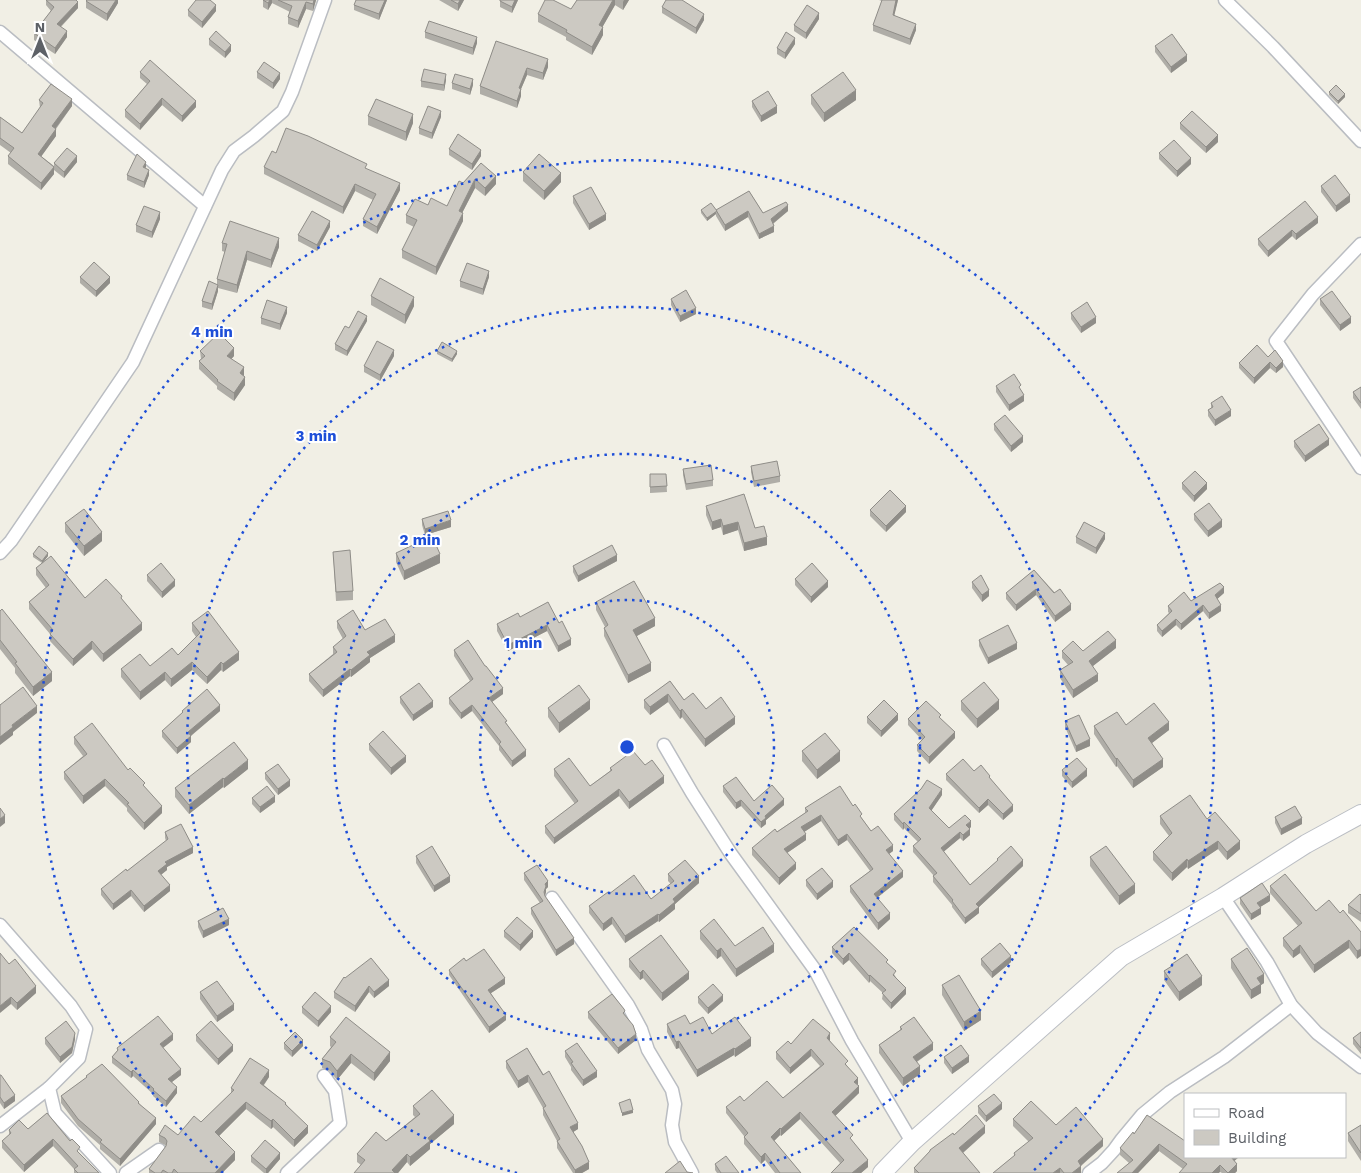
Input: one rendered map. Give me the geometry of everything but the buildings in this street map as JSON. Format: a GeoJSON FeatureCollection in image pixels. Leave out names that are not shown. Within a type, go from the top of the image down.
{"type":"FeatureCollection","features":[{"type":"Feature","properties":{"kind":"street"},"geometry":{"type":"LineString","coordinates":[[0,554],[11,541],[133,362],[222,170],[234,151],[283,111],[292,92],[325,0]]}},
{"type":"Feature","properties":{"kind":"street"},"geometry":{"type":"LineString","coordinates":[[1225,0],[1273,47],[1361,141]]}},
{"type":"Feature","properties":{"kind":"street"},"geometry":{"type":"LineString","coordinates":[[0,32],[205,206]]}},
{"type":"Feature","properties":{"kind":"street"},"geometry":{"type":"LineString","coordinates":[[1361,244],[1313,294],[1276,341],[1361,468]]}},
{"type":"Feature","properties":{"kind":"street"},"geometry":{"type":"LineString","coordinates":[[664,745],[731,854],[815,970],[852,1041],[912,1142]]}},
{"type":"Feature","properties":{"kind":"street"},"geometry":{"type":"LineString","coordinates":[[882,1173],[912,1142],[1121,957],[1223,897],[1306,844],[1360,815]]}},
{"type":"Feature","properties":{"kind":"street"},"geometry":{"type":"LineString","coordinates":[[1223,897],[1267,962],[1291,1005],[1317,1034],[1361,1067]]}},
{"type":"Feature","properties":{"kind":"street"},"geometry":{"type":"LineString","coordinates":[[552,898],[642,1029],[648,1050],[672,1090],[675,1104],[672,1125],[676,1142],[692,1173]]}},
{"type":"Feature","properties":{"kind":"street"},"geometry":{"type":"LineString","coordinates":[[0,925],[71,1006],[86,1029],[79,1058],[49,1088],[0,1126]]}},
{"type":"Feature","properties":{"kind":"street"},"geometry":{"type":"LineString","coordinates":[[1089,1173],[1114,1150],[1142,1115],[1170,1092],[1224,1057],[1291,1005]]}},
{"type":"Feature","properties":{"kind":"street"},"geometry":{"type":"LineString","coordinates":[[287,1173],[340,1123],[335,1091],[324,1076]]}},
{"type":"Feature","properties":{"kind":"street"},"geometry":{"type":"LineString","coordinates":[[49,1088],[55,1112],[110,1173]]}},
{"type":"Feature","properties":{"kind":"street"},"geometry":{"type":"LineString","coordinates":[[126,1173],[159,1150]]}}]}
